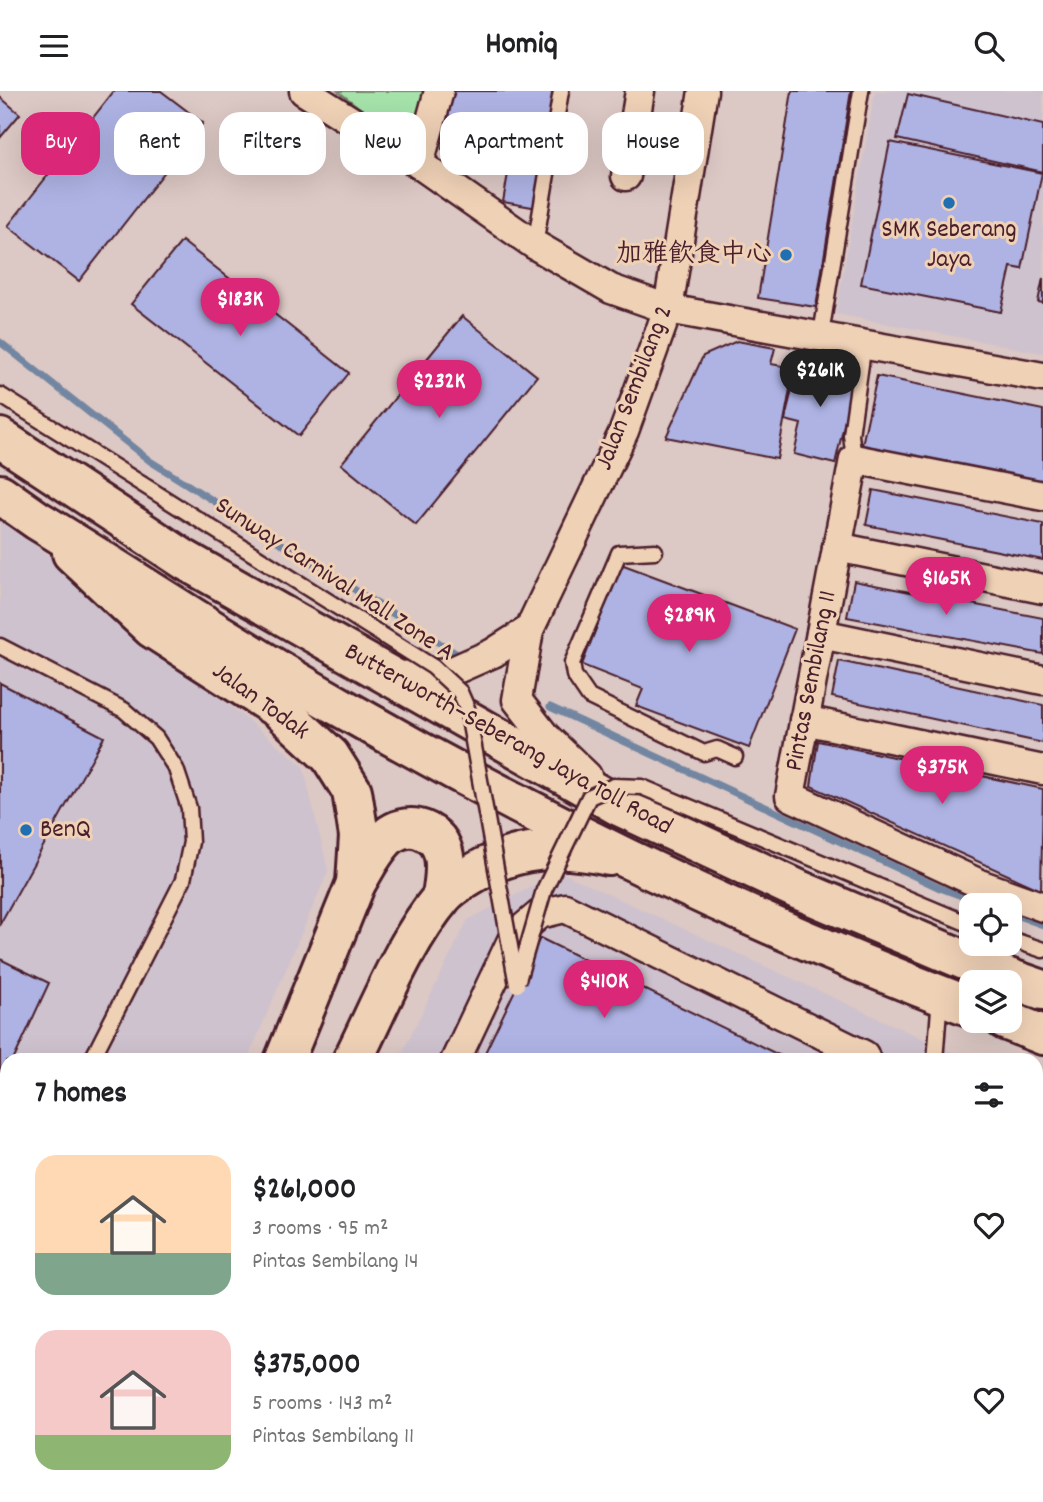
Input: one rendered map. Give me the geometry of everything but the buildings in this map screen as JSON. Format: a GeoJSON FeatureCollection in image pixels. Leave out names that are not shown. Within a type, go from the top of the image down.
{"type":"FeatureCollection","features":[{"type":"Feature","properties":{"kind":"main road","name":"Butterworth–Seberang Jaya Toll Road"},"geometry":{"type":"LineString","coordinates":[[0,438],[185,560],[619,806],[799,890],[1000,975],[1043,990]]}},
{"type":"Feature","properties":{"kind":"main road","name":"Butterworth–Seberang Jaya Toll Road"},"geometry":{"type":"LineString","coordinates":[[0,494],[37,520],[343,709],[628,860],[876,970],[956,1001]]}},
{"type":"Feature","properties":{"kind":"main road","name":"Jalan Todak"},"geometry":{"type":"LineString","coordinates":[[37,520],[152,628],[280,710],[330,756],[352,791],[358,820],[356,883],[287,1053]]}},
{"type":"Feature","properties":{"kind":"main road"},"geometry":{"type":"LineString","coordinates":[[356,883],[390,835],[402,829],[418,828],[434,836],[444,854],[442,896]]}},
{"type":"Feature","properties":{"kind":"main road"},"geometry":{"type":"LineString","coordinates":[[356,1053],[405,955],[442,896],[485,866],[527,851],[589,852],[628,860]]}},
{"type":"Feature","properties":{"kind":"main road"},"geometry":{"type":"LineString","coordinates":[[1022,1027],[1043,1035]]}},
{"type":"Feature","properties":{"kind":"street"},"geometry":{"type":"LineString","coordinates":[[304,91],[340,114]]}},
{"type":"Feature","properties":{"kind":"street"},"geometry":{"type":"LineString","coordinates":[[426,138],[439,91]]}},
{"type":"Feature","properties":{"kind":"street"},"geometry":{"type":"LineString","coordinates":[[626,176],[640,91]]}},
{"type":"Feature","properties":{"kind":"street","name":"Jalan Sembilang 2"},"geometry":{"type":"LineString","coordinates":[[619,806],[545,736],[517,700],[528,630],[624,431],[668,309],[703,91]]}},
{"type":"Feature","properties":{"kind":"street"},"geometry":{"type":"LineString","coordinates":[[426,169],[535,245],[611,289],[668,309],[821,334],[1043,377]]}},
{"type":"Feature","properties":{"kind":"street"},"geometry":{"type":"LineString","coordinates":[[855,459],[1043,496]]}},
{"type":"Feature","properties":{"kind":"street","name":"Pintas Sembilang 11"},"geometry":{"type":"LineString","coordinates":[[855,459],[790,796],[982,885],[1043,907]]}},
{"type":"Feature","properties":{"kind":"street"},"geometry":{"type":"LineString","coordinates":[[837,547],[1043,589]]}},
{"type":"Feature","properties":{"kind":"street"},"geometry":{"type":"LineString","coordinates":[[390,677],[450,672],[493,653],[528,630]]}},
{"type":"Feature","properties":{"kind":"street"},"geometry":{"type":"LineString","coordinates":[[821,634],[1043,680]]}},
{"type":"Feature","properties":{"kind":"street"},"geometry":{"type":"LineString","coordinates":[[804,720],[1043,769]]}},
{"type":"Feature","properties":{"kind":"street"},"geometry":{"type":"LineString","coordinates":[[459,1053],[514,936],[540,914],[565,908],[860,1053]]}},
{"type":"Feature","properties":{"kind":"lane"},"geometry":{"type":"LineString","coordinates":[[535,245],[561,91]]}},
{"type":"Feature","properties":{"kind":"lane"},"geometry":{"type":"LineString","coordinates":[[821,334],[861,91]]}},
{"type":"Feature","properties":{"kind":"lane"},"geometry":{"type":"LineString","coordinates":[[855,459],[851,435],[864,343]]}},
{"type":"Feature","properties":{"kind":"lane","name":"Sunway Carnival Mall Zone A"},"geometry":{"type":"LineString","coordinates":[[0,395],[433,667],[460,692],[467,708],[517,985],[544,890],[589,797],[614,786],[642,787],[959,920]]}},
{"type":"Feature","properties":{"kind":"lane"},"geometry":{"type":"LineString","coordinates":[[655,551],[619,554],[572,663],[574,675],[589,697],[705,753],[717,749],[735,757]]}},
{"type":"Feature","properties":{"kind":"lane"},"geometry":{"type":"LineString","coordinates":[[0,646],[124,710],[156,738],[176,769],[188,808],[191,842],[183,880],[95,1053]]}},
{"type":"Feature","properties":{"kind":"lane"},"geometry":{"type":"LineString","coordinates":[[1022,943],[1043,950]]}},
{"type":"Feature","properties":{"kind":"lane"},"geometry":{"type":"LineString","coordinates":[[938,1053],[956,1001]]}},
{"type":"Feature","properties":{"kind":"shaded area","name":"SMK Seberang Jaya"},"geometry":{"type":"Polygon","coordinates":[[[875,91],[1043,91],[1043,353],[836,314],[875,91]]]}},
{"type":"Feature","properties":{"kind":"shaded area"},"geometry":{"type":"Polygon","coordinates":[[[0,516],[303,766],[328,871],[250,1053],[0,1053],[0,516]]]}},
{"type":"Feature","properties":{"kind":"shaded area"},"geometry":{"type":"Polygon","coordinates":[[[560,872],[954,1053],[402,1053],[468,920],[560,872]]]}},
{"type":"Feature","properties":{"kind":"green space"},"geometry":{"type":"Polygon","coordinates":[[[338,91],[428,91],[425,112],[365,112],[338,91]]]}},
{"type":"Feature","properties":{"kind":"waterway"},"geometry":{"type":"LineString","coordinates":[[0,342],[150,461],[457,654]]}},
{"type":"Feature","properties":{"kind":"waterway"},"geometry":{"type":"LineString","coordinates":[[550,707],[959,895]]}},
{"type":"Feature","properties":{"kind":"waterway"},"geometry":{"type":"LineString","coordinates":[[1022,917],[1043,925]]}},
{"type":"Feature","properties":{"kind":"place","name":"SMK Seberang Jaya"},"geometry":{"type":"Point","coordinates":[949,203]}},
{"type":"Feature","properties":{"kind":"place","name":"加雅飲食中心"},"geometry":{"type":"Point","coordinates":[786,255]}},
{"type":"Feature","properties":{"kind":"place","name":"BenQ"},"geometry":{"type":"Point","coordinates":[26,830]}}]}
